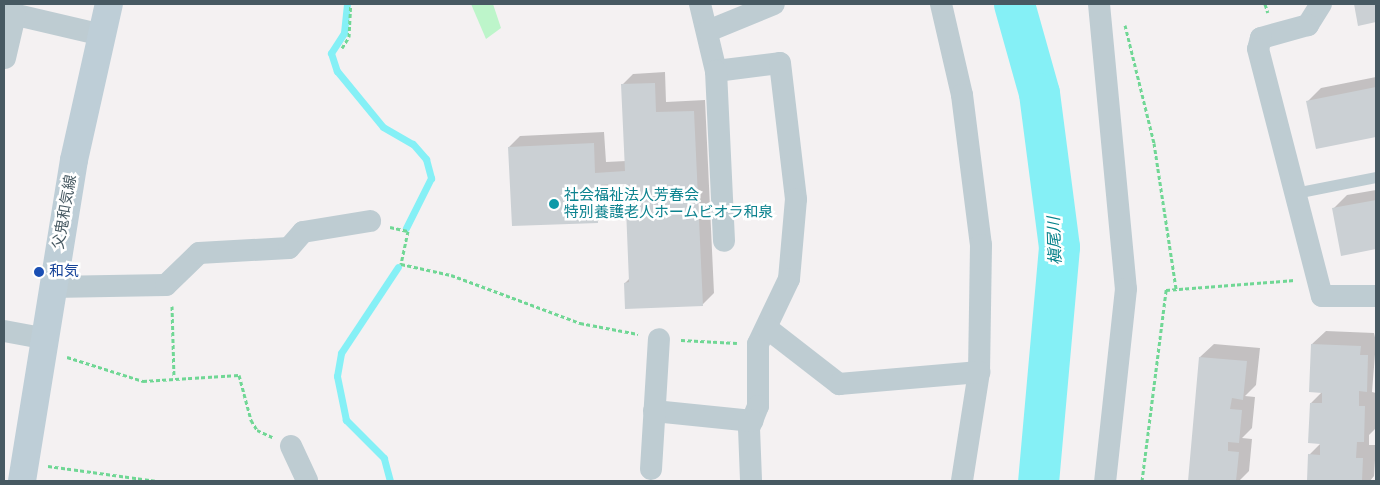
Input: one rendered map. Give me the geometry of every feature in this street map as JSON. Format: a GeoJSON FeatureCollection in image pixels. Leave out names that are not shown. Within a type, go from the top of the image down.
{"type":"FeatureCollection","features":[{"type":"Feature","properties":{"kind":"main road","name":"父鬼和気線"},"geometry":{"type":"LineString","coordinates":[[24,472],[46,345],[52,287],[109,4]]}},
{"type":"Feature","properties":{"kind":"street"},"geometry":{"type":"LineString","coordinates":[[700,4],[708,31],[716,71],[724,241]]}},
{"type":"Feature","properties":{"kind":"street"},"geometry":{"type":"LineString","coordinates":[[708,31],[774,4]]}},
{"type":"Feature","properties":{"kind":"street"},"geometry":{"type":"LineString","coordinates":[[941,4],[962,95],[981,245],[979,372],[962,481]]}},
{"type":"Feature","properties":{"kind":"street"},"geometry":{"type":"LineString","coordinates":[[1100,4],[1126,289],[1105,481]]}},
{"type":"Feature","properties":{"kind":"street"},"geometry":{"type":"LineString","coordinates":[[1321,4],[1308,25],[1261,38],[1258,49],[1322,296],[1376,296]]}},
{"type":"Feature","properties":{"kind":"street"},"geometry":{"type":"LineString","coordinates":[[5,58],[10,13],[102,35]]}},
{"type":"Feature","properties":{"kind":"street"},"geometry":{"type":"LineString","coordinates":[[716,71],[780,63],[796,200],[790,279],[763,336],[758,406],[752,421],[751,481]]}},
{"type":"Feature","properties":{"kind":"street"},"geometry":{"type":"LineString","coordinates":[[52,287],[172,281],[199,253],[289,248],[303,232],[370,221]]}},
{"type":"Feature","properties":{"kind":"street"},"geometry":{"type":"LineString","coordinates":[[4,331],[46,345]]}},
{"type":"Feature","properties":{"kind":"street"},"geometry":{"type":"LineString","coordinates":[[763,336],[839,384],[979,372]]}},
{"type":"Feature","properties":{"kind":"street"},"geometry":{"type":"LineString","coordinates":[[651,469],[659,340]]}},
{"type":"Feature","properties":{"kind":"street"},"geometry":{"type":"LineString","coordinates":[[654,411],[752,421]]}},
{"type":"Feature","properties":{"kind":"street"},"geometry":{"type":"LineString","coordinates":[[292,446],[307,481]]}},
{"type":"Feature","properties":{"kind":"lane"},"geometry":{"type":"LineString","coordinates":[[1295,193],[1376,177]]}},
{"type":"Feature","properties":{"kind":"path"},"geometry":{"type":"LineString","coordinates":[[342,48],[349,37],[351,4]]}},
{"type":"Feature","properties":{"kind":"path"},"geometry":{"type":"LineString","coordinates":[[1122,13],[1154,143],[1176,289]]}},
{"type":"Feature","properties":{"kind":"path"},"geometry":{"type":"LineString","coordinates":[[370,221],[408,231],[402,264],[452,275],[542,311],[659,340],[763,336]]}},
{"type":"Feature","properties":{"kind":"path"},"geometry":{"type":"LineString","coordinates":[[1142,481],[1166,290],[1316,278]]}},
{"type":"Feature","properties":{"kind":"path"},"geometry":{"type":"LineString","coordinates":[[172,281],[174,376]]}},
{"type":"Feature","properties":{"kind":"path"},"geometry":{"type":"LineString","coordinates":[[46,345],[143,381],[174,376],[239,376],[257,430],[292,446]]}},
{"type":"Feature","properties":{"kind":"path"},"geometry":{"type":"LineString","coordinates":[[24,472],[157,481]]}},
{"type":"Feature","properties":{"kind":"green space"},"geometry":{"type":"Polygon","coordinates":[[[471,4],[493,4],[501,28],[486,39],[471,4]]]}},
{"type":"Feature","properties":{"kind":"building"},"geometry":{"type":"Polygon","coordinates":[[[1354,4],[1376,4],[1376,22],[1358,26],[1354,4]]]}},
{"type":"Feature","properties":{"kind":"building","name":"社会福祉法人芳春会 特別養護老人ホームビオラ和泉"},"geometry":{"type":"Polygon","coordinates":[[[655,83],[656,112],[694,111],[703,306],[625,309],[624,283],[629,282],[625,184],[597,185],[598,223],[512,226],[508,147],[594,143],[595,173],[625,171],[621,84],[655,83]]]}},
{"type":"Feature","properties":{"kind":"building"},"geometry":{"type":"Polygon","coordinates":[[[1376,87],[1376,137],[1316,149],[1306,101],[1376,87]]]}},
{"type":"Feature","properties":{"kind":"building"},"geometry":{"type":"Polygon","coordinates":[[[1376,200],[1376,249],[1341,256],[1332,208],[1376,200]]]}},
{"type":"Feature","properties":{"kind":"building"},"geometry":{"type":"Polygon","coordinates":[[[1311,344],[1361,346],[1360,355],[1368,355],[1367,392],[1359,391],[1359,406],[1365,406],[1364,442],[1357,442],[1356,458],[1363,458],[1362,481],[1307,481],[1308,454],[1320,455],[1320,444],[1308,443],[1310,403],[1322,403],[1322,393],[1309,392],[1311,344]]]}},
{"type":"Feature","properties":{"kind":"building"},"geometry":{"type":"Polygon","coordinates":[[[1199,357],[1247,361],[1243,400],[1232,398],[1230,409],[1242,410],[1239,443],[1228,442],[1228,451],[1239,452],[1236,481],[1188,481],[1199,357]]]}},
{"type":"Feature","properties":{"kind":"waterway"},"geometry":{"type":"LineString","coordinates":[[347,4],[344,33],[331,53],[337,71],[383,127],[413,144],[426,159],[431,178],[406,228]]}},
{"type":"Feature","properties":{"kind":"waterway","name":"槇尾川"},"geometry":{"type":"LineString","coordinates":[[1014,4],[1039,93],[1059,247],[1038,481]]}},
{"type":"Feature","properties":{"kind":"waterway"},"geometry":{"type":"LineString","coordinates":[[390,481],[384,458],[346,420],[337,376],[341,353],[398,267]]}},
{"type":"Feature","properties":{"kind":"place","name":"社会福祉法人芳春会 特別養護老人ホームビオラ和泉"},"geometry":{"type":"Point","coordinates":[554,204]}},
{"type":"Feature","properties":{"kind":"place","name":"和気"},"geometry":{"type":"Point","coordinates":[39,272]}}]}
